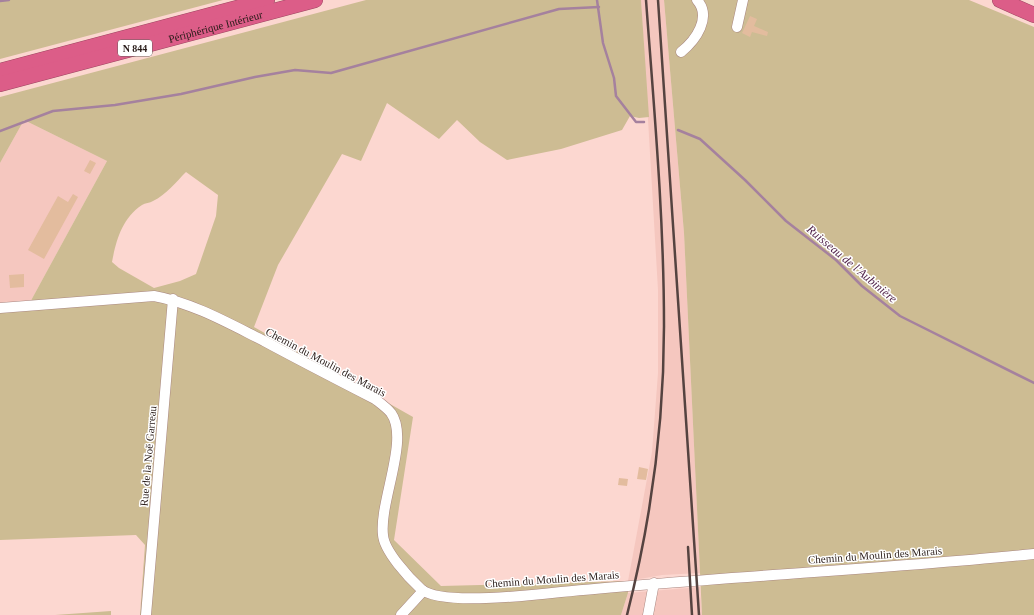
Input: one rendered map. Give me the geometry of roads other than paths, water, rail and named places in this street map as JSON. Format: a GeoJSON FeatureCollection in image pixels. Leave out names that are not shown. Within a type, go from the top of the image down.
{"type":"FeatureCollection","features":[{"type":"Feature","properties":{"kind":"highway","name":"N 844"},"geometry":{"type":"LineString","coordinates":[[0,71],[267,0]]}},
{"type":"Feature","properties":{"kind":"highway","name":"Périphérique Intérieur"},"geometry":{"type":"LineString","coordinates":[[0,84],[315,0]]}},
{"type":"Feature","properties":{"kind":"highway"},"geometry":{"type":"LineString","coordinates":[[1000,0],[1034,15]]}},
{"type":"Feature","properties":{"kind":"street"},"geometry":{"type":"LineString","coordinates":[[681,52],[695,39],[701,24],[703,16],[702,6],[697,0]]}},
{"type":"Feature","properties":{"kind":"street"},"geometry":{"type":"LineString","coordinates":[[737,27],[743,0]]}},
{"type":"Feature","properties":{"kind":"street","name":"Chemin du Moulin des Marais"},"geometry":{"type":"LineString","coordinates":[[0,308],[154,296],[173,300],[195,308],[375,399],[391,412],[397,428],[397,446],[384,512],[383,537],[390,552],[423,591],[443,597],[509,597],[654,583],[964,561],[1034,554]]}},
{"type":"Feature","properties":{"kind":"street","name":"Rue de la Noë Garreau"},"geometry":{"type":"LineString","coordinates":[[146,615],[173,300]]}},
{"type":"Feature","properties":{"kind":"street"},"geometry":{"type":"LineString","coordinates":[[648,615],[654,583]]}},
{"type":"Feature","properties":{"kind":"street"},"geometry":{"type":"LineString","coordinates":[[401,615],[423,591]]}},
{"type":"Feature","properties":{"kind":"waterway"},"geometry":{"type":"LineString","coordinates":[[0,1],[9,0]]}},
{"type":"Feature","properties":{"kind":"waterway","name":"Ruisseau de l'Aubinière"},"geometry":{"type":"LineString","coordinates":[[597,0],[603,43],[614,78],[616,96],[636,122],[644,122]]}},
{"type":"Feature","properties":{"kind":"waterway"},"geometry":{"type":"LineString","coordinates":[[0,131],[53,111],[115,105],[181,94],[255,77],[295,70],[331,73],[559,9],[599,7]]}},
{"type":"Feature","properties":{"kind":"waterway","name":"Ruisseau de l'Aubinière"},"geometry":{"type":"LineString","coordinates":[[678,130],[700,139],[745,180],[786,221],[836,260],[862,286],[900,316],[1034,383]]}},
{"type":"Feature","properties":{"kind":"railway"},"geometry":{"type":"LineString","coordinates":[[627,615],[643,544],[649,508],[659,435],[662,399],[664,285],[655,122],[646,0]]}},
{"type":"Feature","properties":{"kind":"railway"},"geometry":{"type":"LineString","coordinates":[[658,0],[699,615]]}},
{"type":"Feature","properties":{"kind":"railway"},"geometry":{"type":"LineString","coordinates":[[688,547],[692,615]]}}]}
